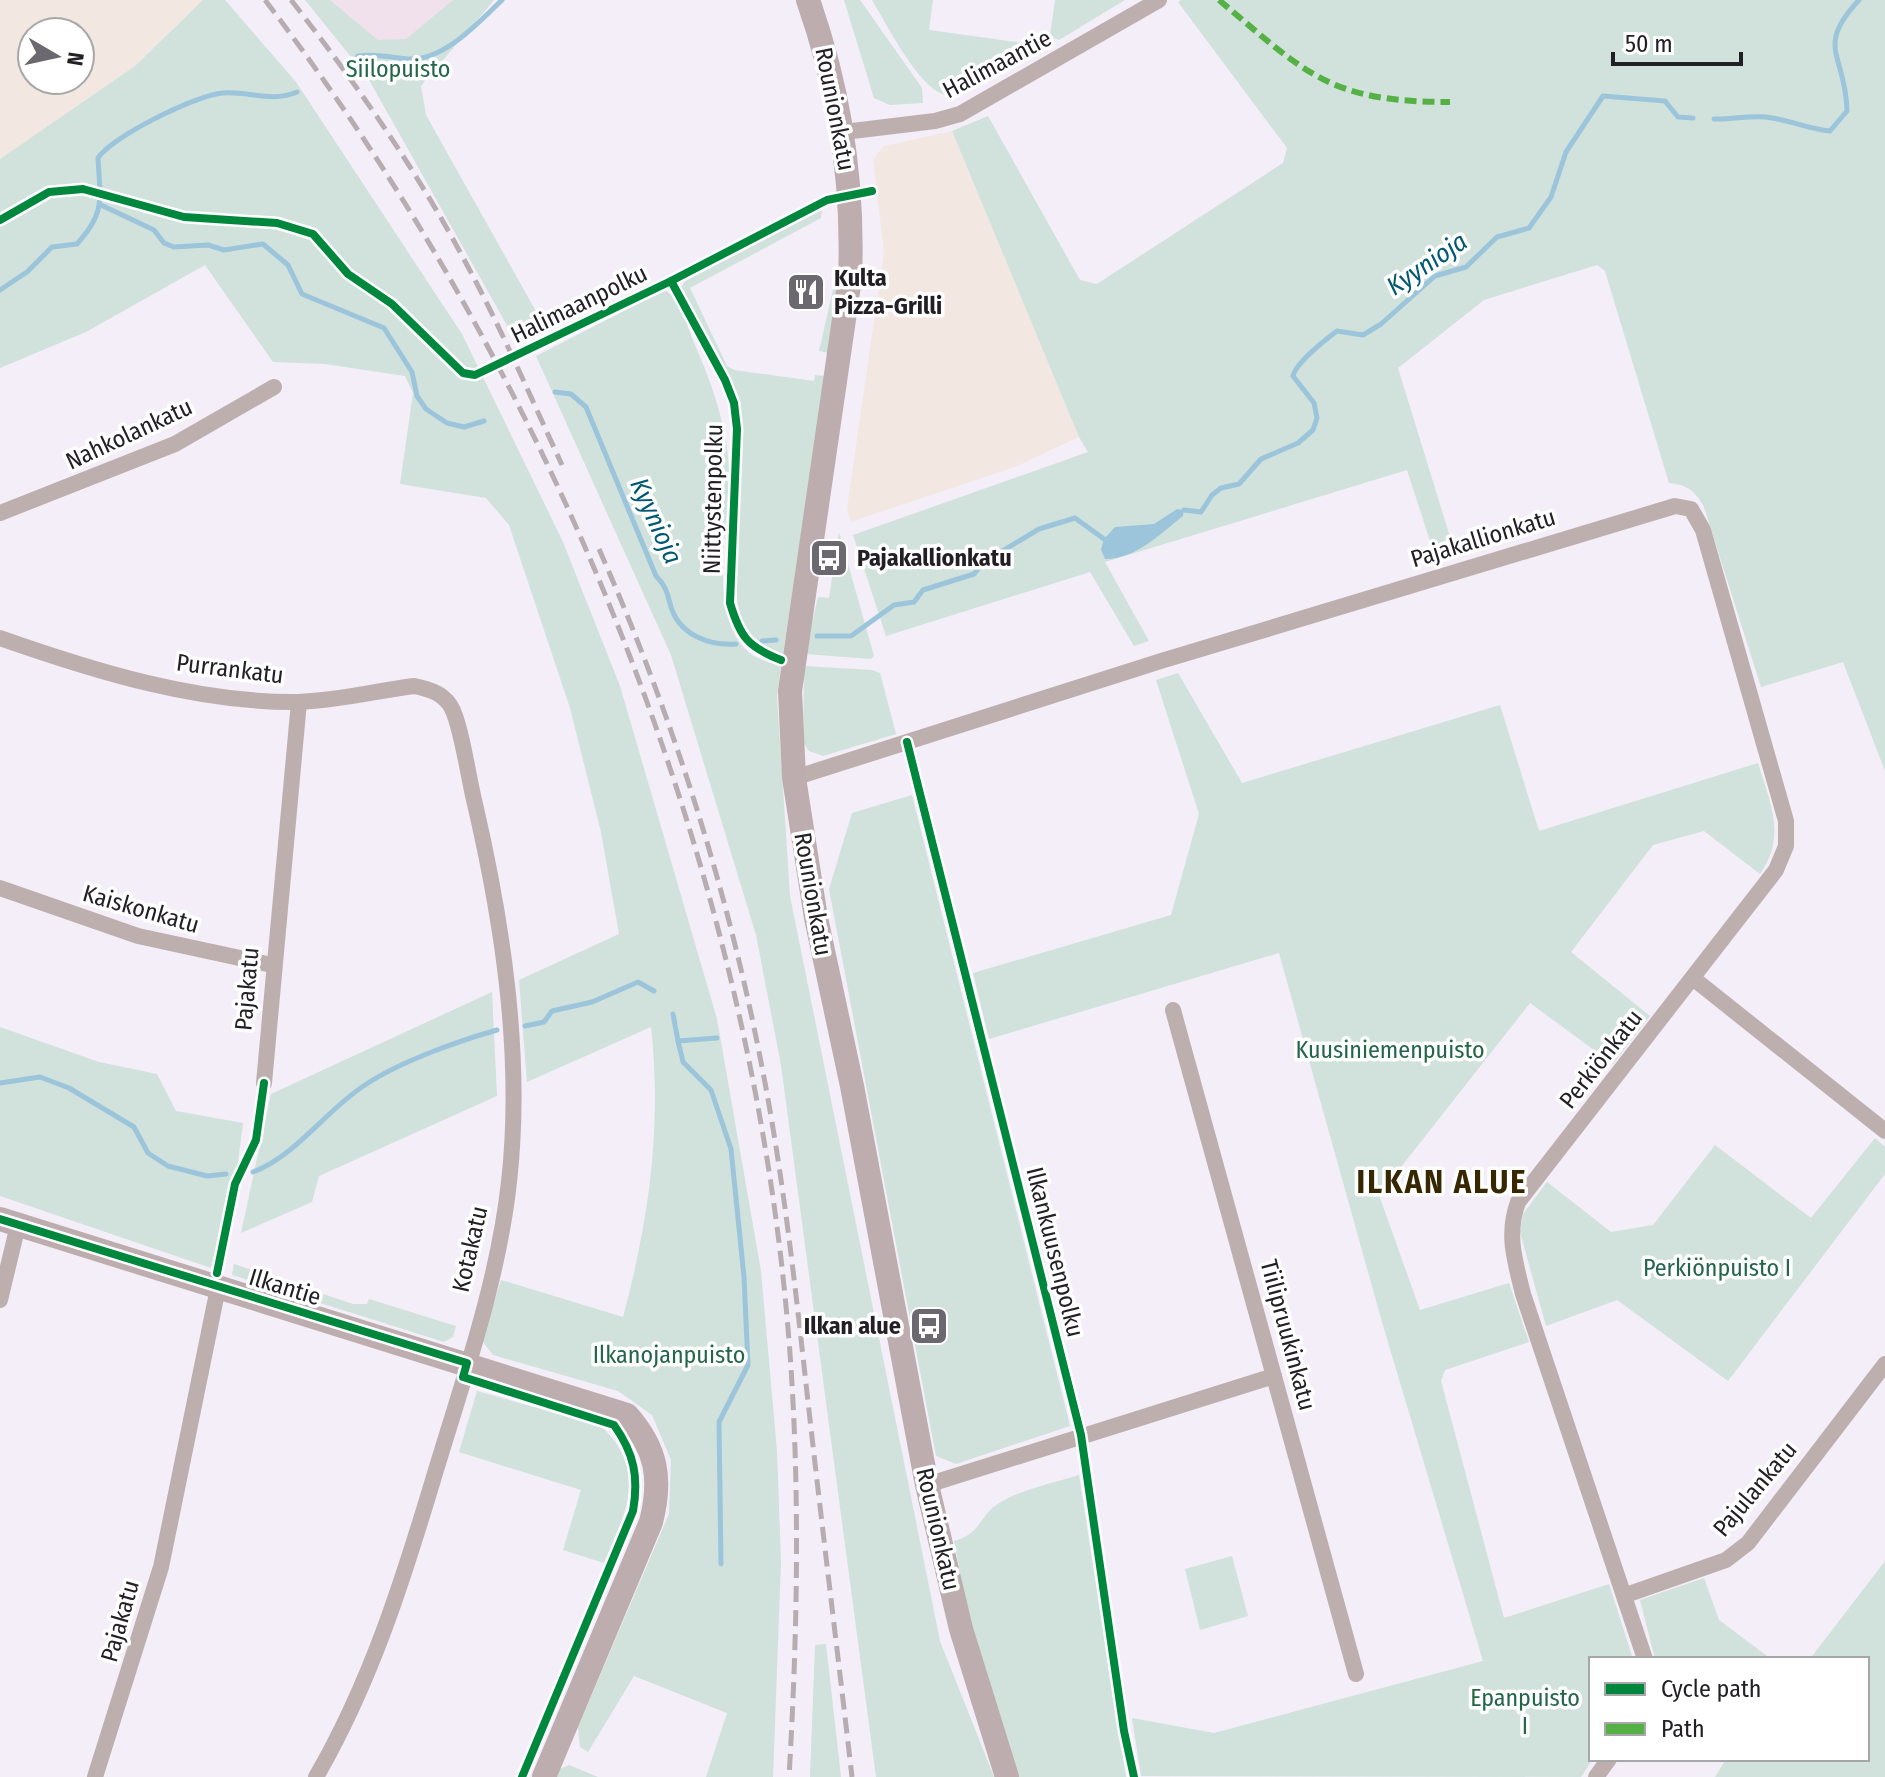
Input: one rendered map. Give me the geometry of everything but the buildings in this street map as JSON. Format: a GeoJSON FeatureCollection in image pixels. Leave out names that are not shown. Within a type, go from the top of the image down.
{"type":"FeatureCollection","features":[{"type":"Feature","properties":{"kind":"main road","name":"Rounionkatu"},"geometry":{"type":"LineString","coordinates":[[808,0],[844,132],[851,221],[850,278],[790,691],[794,778],[816,918],[855,1101],[927,1485],[961,1629],[1007,1777]]}},
{"type":"Feature","properties":{"kind":"main road","name":"Ilkantie"},"geometry":{"type":"LineString","coordinates":[[9,1222],[627,1415],[646,1440],[658,1472],[651,1522],[544,1777]]}},
{"type":"Feature","properties":{"kind":"street","name":"Halimaantie"},"geometry":{"type":"LineString","coordinates":[[844,132],[935,121],[960,114],[1159,0]]}},
{"type":"Feature","properties":{"kind":"street","name":"Nahkolankatu"},"geometry":{"type":"LineString","coordinates":[[0,513],[175,444],[274,387]]}},
{"type":"Feature","properties":{"kind":"street","name":"Pajakallionkatu"},"geometry":{"type":"LineString","coordinates":[[794,778],[1176,656],[1682,506]]}},
{"type":"Feature","properties":{"kind":"street","name":"Perkiönkatu"},"geometry":{"type":"LineString","coordinates":[[1644,1657],[1523,1294],[1510,1244],[1510,1223],[1518,1202],[1776,870],[1786,846],[1786,821],[1703,530],[1691,509],[1682,506]]}},
{"type":"Feature","properties":{"kind":"street","name":"Purrankatu"},"geometry":{"type":"LineString","coordinates":[[0,638],[52,656],[188,692],[299,702],[414,686],[430,689],[452,708]]}},
{"type":"Feature","properties":{"kind":"street","name":"Pajakatu"},"geometry":{"type":"LineString","coordinates":[[264,1083],[272,965],[299,702]]}},
{"type":"Feature","properties":{"kind":"street","name":"Kotakatu"},"geometry":{"type":"LineString","coordinates":[[316,1777],[359,1692],[384,1633],[467,1363],[498,1248],[509,1182],[512,1066],[500,940],[479,822],[452,708]]}},
{"type":"Feature","properties":{"kind":"street","name":"Kaiskonkatu"},"geometry":{"type":"LineString","coordinates":[[0,888],[138,936],[272,965]]}},
{"type":"Feature","properties":{"kind":"street"},"geometry":{"type":"LineString","coordinates":[[1694,979],[1885,1131]]}},
{"type":"Feature","properties":{"kind":"street","name":"Tiilipruukinkatu"},"geometry":{"type":"LineString","coordinates":[[1173,1010],[1356,1674]]}},
{"type":"Feature","properties":{"kind":"street"},"geometry":{"type":"LineString","coordinates":[[0,1300],[9,1222]]}},
{"type":"Feature","properties":{"kind":"street","name":"Pajakatu"},"geometry":{"type":"LineString","coordinates":[[95,1777],[161,1567],[218,1288]]}},
{"type":"Feature","properties":{"kind":"street","name":"Pajulankatu"},"geometry":{"type":"LineString","coordinates":[[1626,1595],[1726,1560],[1748,1543],[1885,1364]]}},
{"type":"Feature","properties":{"kind":"street"},"geometry":{"type":"LineString","coordinates":[[927,1485],[1274,1376]]}},
{"type":"Feature","properties":{"kind":"shaded area"},"geometry":{"type":"Polygon","coordinates":[[[0,0],[203,0],[135,66],[96,93],[96,16],[16,16],[16,96],[91,96],[0,159],[0,0]]]}},
{"type":"Feature","properties":{"kind":"shaded area"},"geometry":{"type":"Polygon","coordinates":[[[330,0],[453,0],[406,40],[378,40],[330,0]]]}},
{"type":"Feature","properties":{"kind":"shaded area"},"geometry":{"type":"Polygon","coordinates":[[[952,131],[1079,437],[1017,466],[851,522],[847,508],[884,252],[873,159],[884,146],[952,131]]]}},
{"type":"Feature","properties":{"kind":"green space","name":"Ilkanojanpuisto"},"geometry":{"type":"Polygon","coordinates":[[[203,0],[225,0],[296,82],[462,334],[563,542],[620,686],[717,1019],[761,1271],[777,1451],[781,1562],[773,1777],[706,1777],[727,1713],[634,1676],[588,1752],[580,1747],[578,1727],[669,1514],[671,1460],[652,1415],[618,1391],[493,1355],[482,1341],[501,1280],[623,1317],[640,1245],[654,1137],[651,1027],[527,1082],[519,980],[619,934],[601,832],[570,708],[509,525],[486,498],[400,484],[413,393],[405,376],[325,364],[273,362],[205,265],[86,332],[0,368],[0,159],[91,96],[96,96],[96,93],[135,66],[203,0]]]}},
{"type":"Feature","properties":{"kind":"green space","name":"Siilopuisto"},"geometry":{"type":"Polygon","coordinates":[[[305,0],[330,0],[378,40],[406,39],[453,0],[494,0],[421,86],[426,115],[547,331],[518,345],[368,78],[305,0]]]}},
{"type":"Feature","properties":{"kind":"green space"},"geometry":{"type":"Polygon","coordinates":[[[844,0],[860,0],[922,88],[923,103],[890,105],[874,98],[844,0]]]}},
{"type":"Feature","properties":{"kind":"green space"},"geometry":{"type":"Polygon","coordinates":[[[872,0],[933,0],[929,30],[1030,44],[1032,56],[957,94],[938,92],[905,55],[872,0]]]}},
{"type":"Feature","properties":{"kind":"green space"},"geometry":{"type":"Polygon","coordinates":[[[1055,0],[1125,0],[1059,40],[1050,36],[1055,0]]]}},
{"type":"Feature","properties":{"kind":"green space"},"geometry":{"type":"Polygon","coordinates":[[[1885,0],[1885,771],[1843,662],[1761,687],[1704,507],[1690,490],[1669,483],[1605,271],[1597,265],[1484,300],[1398,368],[1451,540],[1432,547],[1407,470],[1105,562],[1149,641],[1134,646],[1090,572],[886,636],[853,535],[1088,452],[1079,437],[952,131],[988,116],[1080,280],[1097,284],[1283,163],[1287,148],[1178,2],[1885,0]]]}},
{"type":"Feature","properties":{"kind":"green space"},"geometry":{"type":"Polygon","coordinates":[[[822,207],[821,218],[690,288],[727,366],[734,370],[814,381],[815,375],[825,376],[783,654],[752,636],[744,626],[739,610],[735,560],[738,445],[733,406],[722,371],[681,288],[686,279],[822,207]]]}},
{"type":"Feature","properties":{"kind":"green space"},"geometry":{"type":"Polygon","coordinates":[[[835,281],[838,284],[829,353],[819,351],[835,281]]]}},
{"type":"Feature","properties":{"kind":"green space"},"geometry":{"type":"Polygon","coordinates":[[[665,290],[675,300],[686,322],[713,390],[726,439],[729,473],[723,570],[729,619],[738,639],[752,655],[781,666],[777,697],[790,896],[940,1641],[994,1777],[876,1777],[781,1065],[756,935],[671,655],[536,356],[665,290]]]}},
{"type":"Feature","properties":{"kind":"green space"},"geometry":{"type":"Polygon","coordinates":[[[839,532],[874,656],[871,659],[805,654],[818,597],[829,598],[839,532]]]}},
{"type":"Feature","properties":{"kind":"green space"},"geometry":{"type":"Polygon","coordinates":[[[804,666],[880,673],[896,734],[823,756],[809,751],[803,742],[804,666]]]}},
{"type":"Feature","properties":{"kind":"green space","name":"Kuusiniemenpuisto"},"geometry":{"type":"Polygon","coordinates":[[[1178,673],[1242,783],[1500,705],[1539,831],[1758,763],[1774,819],[1773,846],[1760,874],[1704,831],[1653,845],[1571,952],[1650,1016],[1613,1064],[1530,1003],[1379,1195],[1420,1310],[1509,1283],[1529,1342],[1445,1370],[1441,1381],[1504,1618],[1609,1584],[1632,1657],[1589,1657],[1589,1761],[1592,1761],[1581,1777],[1141,1776],[1132,1718],[1214,1733],[1483,1661],[1382,1322],[1279,953],[989,1039],[973,973],[1171,915],[1199,814],[1156,680],[1178,673]]]}},
{"type":"Feature","properties":{"kind":"green space"},"geometry":{"type":"Polygon","coordinates":[[[912,795],[1070,1426],[956,1464],[936,1456],[829,889],[852,813],[912,795]]]}},
{"type":"Feature","properties":{"kind":"green space"},"geometry":{"type":"Polygon","coordinates":[[[492,992],[497,1096],[319,1176],[312,1202],[241,1233],[271,1094],[492,992]]]}},
{"type":"Feature","properties":{"kind":"green space"},"geometry":{"type":"Polygon","coordinates":[[[0,1027],[99,1062],[157,1074],[176,1111],[243,1123],[237,1170],[211,1268],[0,1196],[0,1027]]]}},
{"type":"Feature","properties":{"kind":"green space","name":"Perkiönpuisto I"},"geometry":{"type":"Polygon","coordinates":[[[1875,1138],[1885,1147],[1885,1174],[1728,1381],[1617,1300],[1546,1326],[1520,1232],[1523,1214],[1547,1182],[1611,1232],[1653,1225],[1715,1145],[1811,1218],[1875,1138]]]}},
{"type":"Feature","properties":{"kind":"green space"},"geometry":{"type":"Polygon","coordinates":[[[234,1264],[353,1304],[367,1304],[369,1299],[456,1326],[453,1337],[444,1342],[232,1275],[234,1264]]]}},
{"type":"Feature","properties":{"kind":"green space"},"geometry":{"type":"Polygon","coordinates":[[[477,1391],[601,1426],[616,1443],[625,1460],[629,1492],[620,1526],[604,1563],[563,1550],[581,1490],[459,1452],[477,1391]]]}},
{"type":"Feature","properties":{"kind":"green space"},"geometry":{"type":"Polygon","coordinates":[[[1079,1475],[1126,1777],[1017,1777],[973,1638],[954,1541],[970,1533],[988,1512],[1010,1497],[1079,1475]]]}},
{"type":"Feature","properties":{"kind":"green space"},"geometry":{"type":"Polygon","coordinates":[[[1232,1556],[1248,1616],[1200,1630],[1185,1569],[1232,1556]]]}},
{"type":"Feature","properties":{"kind":"green space"},"geometry":{"type":"Polygon","coordinates":[[[1885,1561],[1885,1777],[1715,1777],[1725,1761],[1869,1761],[1869,1657],[1812,1657],[1885,1561]]]}},
{"type":"Feature","properties":{"kind":"green space"},"geometry":{"type":"Polygon","coordinates":[[[1704,1578],[1719,1620],[1768,1657],[1654,1657],[1640,1600],[1704,1578]]]}},
{"type":"Feature","properties":{"kind":"green space"},"geometry":{"type":"Polygon","coordinates":[[[826,1644],[841,1777],[810,1777],[815,1645],[826,1644]]]}},
{"type":"Feature","properties":{"kind":"green space"},"geometry":{"type":"Polygon","coordinates":[[[569,1765],[598,1777],[557,1777],[560,1769],[569,1765]]]}},
{"type":"Feature","properties":{"kind":"water"},"geometry":{"type":"Polygon","coordinates":[[[1177,509],[1184,510],[1183,516],[1147,544],[1127,555],[1105,559],[1101,550],[1104,539],[1115,527],[1154,524],[1177,509]]]}},
{"type":"Feature","properties":{"kind":"waterway"},"geometry":{"type":"LineString","coordinates":[[358,56],[408,59],[434,54],[460,39],[502,0]]}},
{"type":"Feature","properties":{"kind":"waterway","name":"Kyynioja"},"geometry":{"type":"LineString","coordinates":[[1714,119],[1765,117],[1830,131],[1847,111],[1835,41],[1846,16],[1859,0]]}},
{"type":"Feature","properties":{"kind":"waterway"},"geometry":{"type":"LineString","coordinates":[[0,290],[27,272],[52,247],[77,244],[86,233],[99,204],[98,158],[120,139],[175,109],[210,96],[233,93],[279,97],[297,92]]}},
{"type":"Feature","properties":{"kind":"waterway","name":"Kyynioja"},"geometry":{"type":"LineString","coordinates":[[1184,510],[1201,512],[1212,495],[1221,488],[1239,484],[1261,459],[1298,443],[1313,430],[1317,418],[1314,403],[1293,376],[1305,358],[1325,340],[1337,331],[1363,335],[1381,324],[1435,276],[1466,267],[1497,237],[1529,228],[1551,197],[1566,152],[1603,96],[1665,101],[1678,117],[1693,118]]}},
{"type":"Feature","properties":{"kind":"waterway","name":"Kyynioja"},"geometry":{"type":"LineString","coordinates":[[101,205],[154,230],[164,243],[174,247],[208,245],[224,250],[263,244],[288,265],[302,294],[384,328],[412,372],[417,396],[426,409],[447,423],[464,427],[484,421]]}},
{"type":"Feature","properties":{"kind":"waterway","name":"Kyynioja"},"geometry":{"type":"LineString","coordinates":[[555,392],[571,394],[586,407],[677,619],[698,638],[736,644]]}},
{"type":"Feature","properties":{"kind":"waterway","name":"Kyynioja"},"geometry":{"type":"LineString","coordinates":[[817,636],[851,636],[894,605],[914,602],[923,590],[974,574],[984,562],[1039,529],[1075,518],[1104,539]]}},
{"type":"Feature","properties":{"kind":"waterway","name":"Kyynioja"},"geometry":{"type":"LineString","coordinates":[[762,641],[776,640]]}},
{"type":"Feature","properties":{"kind":"waterway"},"geometry":{"type":"LineString","coordinates":[[525,1026],[544,1022],[552,1011],[592,1002],[638,982],[654,991]]}},
{"type":"Feature","properties":{"kind":"waterway"},"geometry":{"type":"LineString","coordinates":[[673,1014],[678,1041],[717,1038]]}},
{"type":"Feature","properties":{"kind":"waterway"},"geometry":{"type":"LineString","coordinates":[[253,1172],[284,1155],[351,1095],[379,1076],[429,1053],[497,1030]]}},
{"type":"Feature","properties":{"kind":"waterway"},"geometry":{"type":"LineString","coordinates":[[678,1041],[683,1062],[711,1090],[731,1149],[744,1277],[748,1365],[719,1422],[721,1564]]}},
{"type":"Feature","properties":{"kind":"waterway"},"geometry":{"type":"LineString","coordinates":[[0,1083],[40,1077],[69,1088],[134,1127],[148,1153],[168,1166],[207,1176],[226,1174]]}},
{"type":"Feature","properties":{"kind":"railway"},"geometry":{"type":"LineString","coordinates":[[265,0],[370,149],[466,308],[552,474],[626,646],[688,823],[737,1004],[771,1186],[791,1368],[796,1470],[796,1572],[789,1777]]}},
{"type":"Feature","properties":{"kind":"railway"},"geometry":{"type":"LineString","coordinates":[[291,0],[385,129],[448,230],[492,314],[562,465]]}},
{"type":"Feature","properties":{"kind":"railway"},"geometry":{"type":"LineString","coordinates":[[599,549],[626,611],[695,804],[732,935],[762,1067],[791,1252],[852,1777]]}},
{"type":"Feature","properties":{"kind":"marked path"},"geometry":{"type":"LineString","coordinates":[[1219,0],[1275,47],[1322,79],[1375,96],[1450,102]]}},
{"type":"Feature","properties":{"kind":"cycle path","name":"Halimaanpolku"},"geometry":{"type":"LineString","coordinates":[[0,220],[49,192],[83,189],[184,217],[277,223],[313,234],[348,274],[392,304],[463,373],[475,375],[671,281],[827,200],[872,191]]}},
{"type":"Feature","properties":{"kind":"cycle path","name":"Niittystenpolku"},"geometry":{"type":"LineString","coordinates":[[671,281],[725,380],[734,403],[737,429],[730,603],[747,639],[781,660]]}},
{"type":"Feature","properties":{"kind":"cycle path","name":"Ilkankuusenpolku"},"geometry":{"type":"LineString","coordinates":[[907,742],[1081,1435],[1124,1731],[1134,1777]]}},
{"type":"Feature","properties":{"kind":"cycle path"},"geometry":{"type":"LineString","coordinates":[[217,1273],[235,1184],[256,1140],[264,1083]]}},
{"type":"Feature","properties":{"kind":"cycle path"},"geometry":{"type":"LineString","coordinates":[[0,1219],[467,1363],[463,1377],[614,1425],[626,1445],[633,1466],[633,1511],[522,1777]]}},
{"type":"Feature","properties":{"kind":"place","name":"Kulta Pizza-Grilli"},"geometry":{"type":"Point","coordinates":[806,292]}},
{"type":"Feature","properties":{"kind":"place","name":"Pajakallionkatu"},"geometry":{"type":"Point","coordinates":[829,558]}},
{"type":"Feature","properties":{"kind":"place","name":"Ilkan alue"},"geometry":{"type":"Point","coordinates":[929,1326]}},
{"type":"Feature","properties":{"kind":"district","name":"ILKAN ALUE"},"geometry":{"type":"Point","coordinates":[1442,1182]}},
{"type":"Feature","properties":{"kind":"park label","name":"Epanpuisto I"},"geometry":{"type":"Point","coordinates":[1525,1712]}}]}
